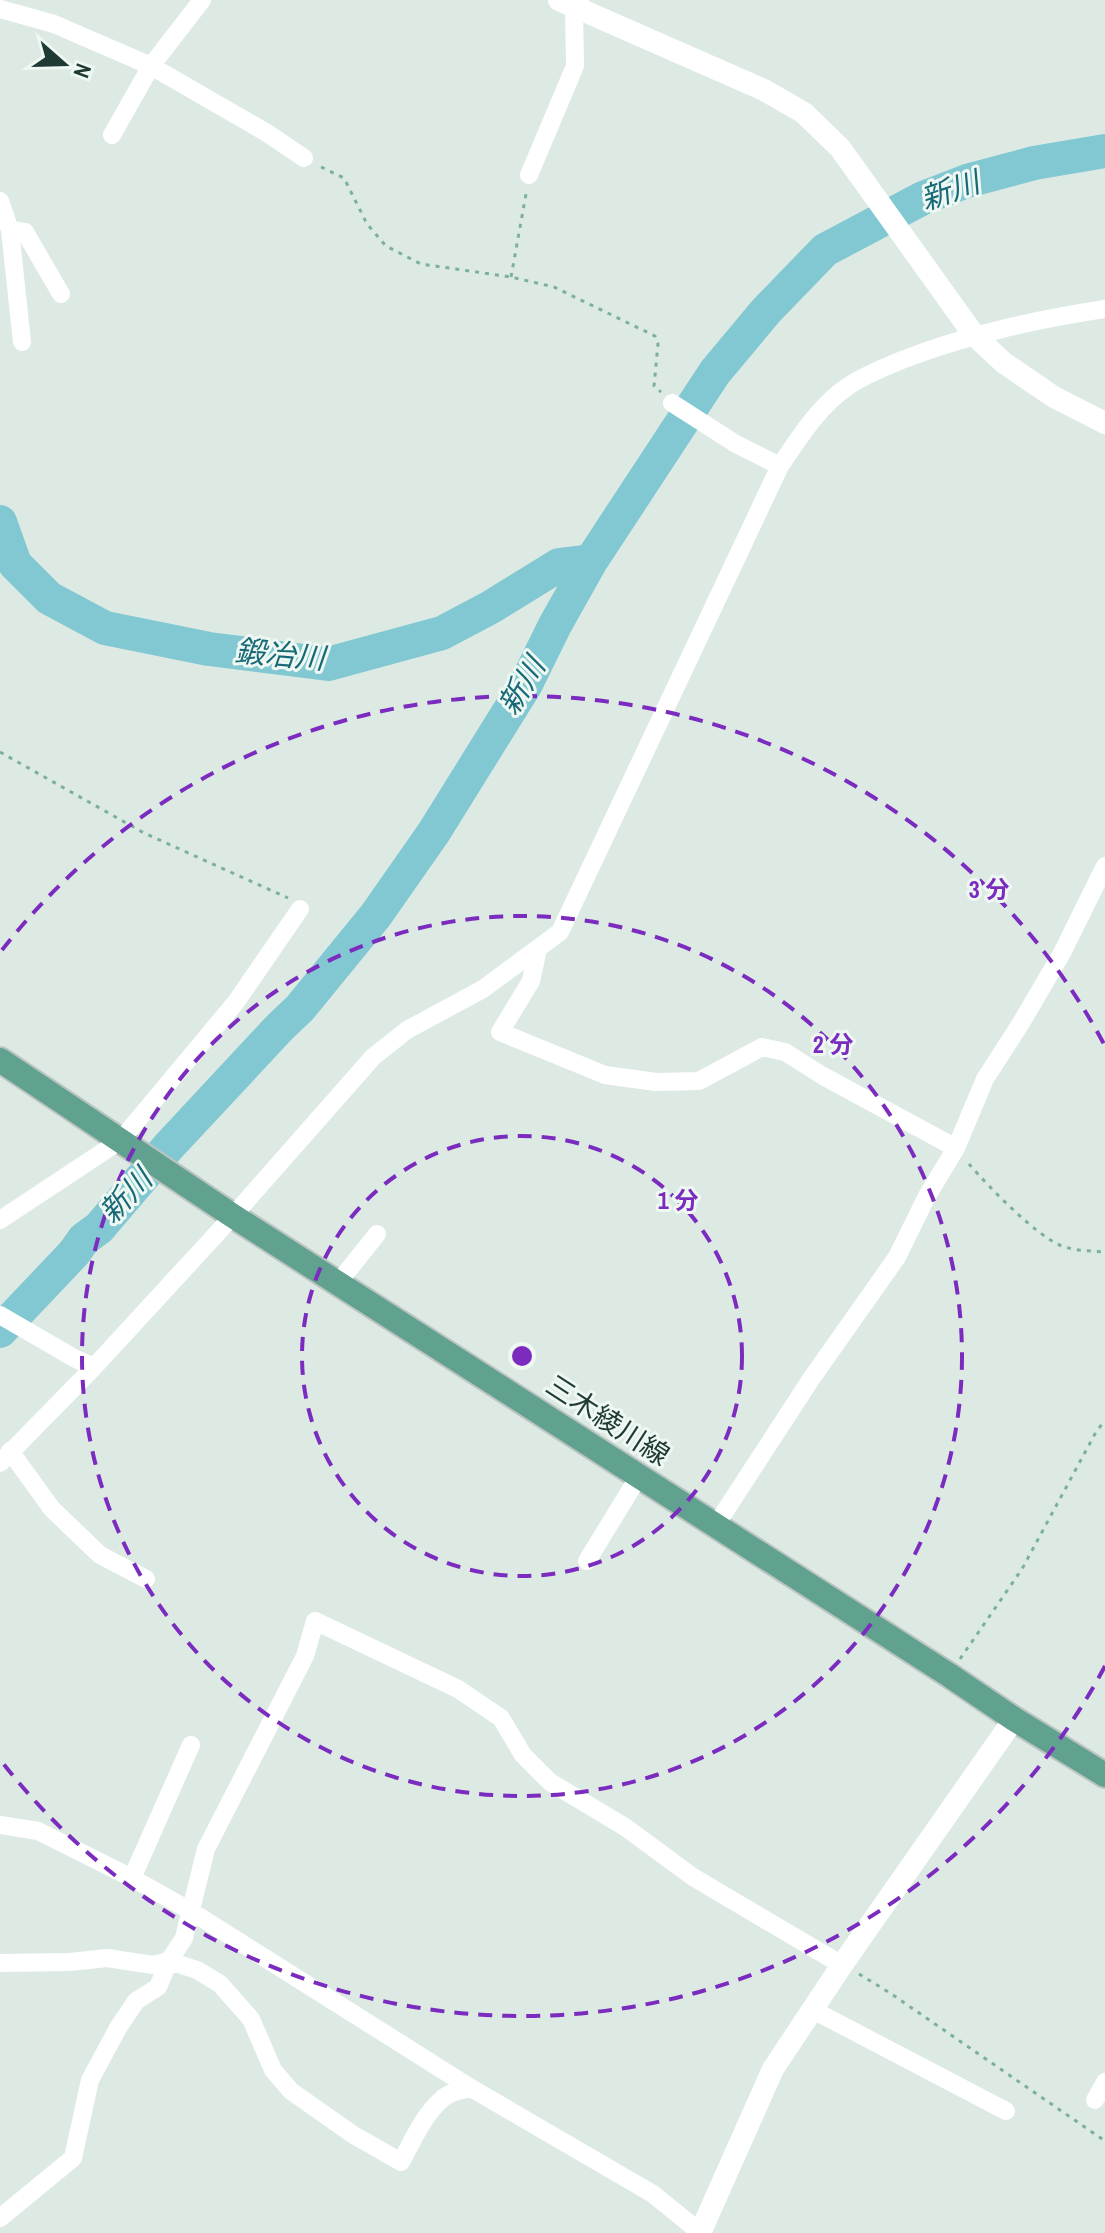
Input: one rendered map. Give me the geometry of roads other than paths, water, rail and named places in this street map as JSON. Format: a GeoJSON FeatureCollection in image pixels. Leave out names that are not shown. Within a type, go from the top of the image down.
{"type":"FeatureCollection","features":[{"type":"Feature","properties":{"kind":"main road","name":"三木綾川線"},"geometry":{"type":"LineString","coordinates":[[0,1060],[233,1216],[1105,1775]]}},
{"type":"Feature","properties":{"kind":"street"},"geometry":{"type":"LineString","coordinates":[[112,135],[151,66],[202,0]]}},
{"type":"Feature","properties":{"kind":"street"},"geometry":{"type":"LineString","coordinates":[[529,175],[575,66],[571,2],[764,90],[804,113],[840,148],[860,174],[974,335],[1004,363],[1054,397],[1105,423]]}},
{"type":"Feature","properties":{"kind":"street"},"geometry":{"type":"LineString","coordinates":[[0,9],[54,24],[151,66],[304,158]]}},
{"type":"Feature","properties":{"kind":"street"},"geometry":{"type":"LineString","coordinates":[[0,201],[10,230],[22,342]]}},
{"type":"Feature","properties":{"kind":"street"},"geometry":{"type":"LineString","coordinates":[[10,230],[25,232],[61,294]]}},
{"type":"Feature","properties":{"kind":"street"},"geometry":{"type":"LineString","coordinates":[[146,1579],[100,1555],[52,1509],[5,1457],[94,1367],[233,1216],[373,1057],[407,1030],[483,989],[560,932],[780,466],[822,408],[846,387],[938,346],[1034,321],[1105,309]]}},
{"type":"Feature","properties":{"kind":"street"},"geometry":{"type":"LineString","coordinates":[[672,403],[736,444],[780,466]]}},
{"type":"Feature","properties":{"kind":"street"},"geometry":{"type":"LineString","coordinates":[[716,1525],[811,1379],[897,1257],[927,1196],[956,1148],[985,1079],[1062,953],[1105,866]]}},
{"type":"Feature","properties":{"kind":"street"},"geometry":{"type":"LineString","coordinates":[[0,1220],[129,1145],[236,1002],[300,909]]}},
{"type":"Feature","properties":{"kind":"street"},"geometry":{"type":"LineString","coordinates":[[538,949],[531,981],[500,1032],[605,1075],[656,1082],[699,1081],[762,1047],[785,1052],[956,1148]]}},
{"type":"Feature","properties":{"kind":"street"},"geometry":{"type":"LineString","coordinates":[[338,1283],[377,1234]]}},
{"type":"Feature","properties":{"kind":"street"},"geometry":{"type":"LineString","coordinates":[[0,1315],[94,1367]]}},
{"type":"Feature","properties":{"kind":"street"},"geometry":{"type":"LineString","coordinates":[[587,1561],[639,1476]]}},
{"type":"Feature","properties":{"kind":"street"},"geometry":{"type":"LineString","coordinates":[[0,2218],[73,2158],[90,2080],[136,2001],[158,1987],[169,1961],[184,1938],[206,1849],[305,1656],[315,1621],[458,1689],[501,1718],[523,1755],[550,1782],[625,1827],[693,1877],[842,1965]]}},
{"type":"Feature","properties":{"kind":"street"},"geometry":{"type":"LineString","coordinates":[[0,1825],[38,1831],[189,1910],[471,2088],[653,2194],[700,2233],[773,2069],[811,2009],[1014,1719]]}},
{"type":"Feature","properties":{"kind":"street"},"geometry":{"type":"LineString","coordinates":[[132,1878],[191,1745]]}},
{"type":"Feature","properties":{"kind":"street"},"geometry":{"type":"LineString","coordinates":[[0,1963],[107,1958],[153,1965],[169,1961],[197,1970],[220,1984],[251,2019],[273,2070],[291,2091],[352,2134],[401,2162],[420,2127],[441,2100],[457,2091],[471,2088]]}},
{"type":"Feature","properties":{"kind":"street"},"geometry":{"type":"LineString","coordinates":[[811,2009],[1006,2111]]}},
{"type":"Feature","properties":{"kind":"street"},"geometry":{"type":"LineString","coordinates":[[1095,2100],[1105,2082]]}},
{"type":"Feature","properties":{"kind":"waterway","name":"新川"},"geometry":{"type":"LineString","coordinates":[[0,1331],[84,1239],[99,1228],[169,1146],[300,1008],[376,915],[434,832],[526,684],[591,561],[715,372],[766,311],[825,250],[923,198],[967,181],[1034,163],[1105,151]]}},
{"type":"Feature","properties":{"kind":"waterway","name":"鍛冶川"},"geometry":{"type":"LineString","coordinates":[[0,522],[15,564],[49,598],[105,628],[209,649],[328,664],[442,633],[559,565],[591,561]]}}]}
